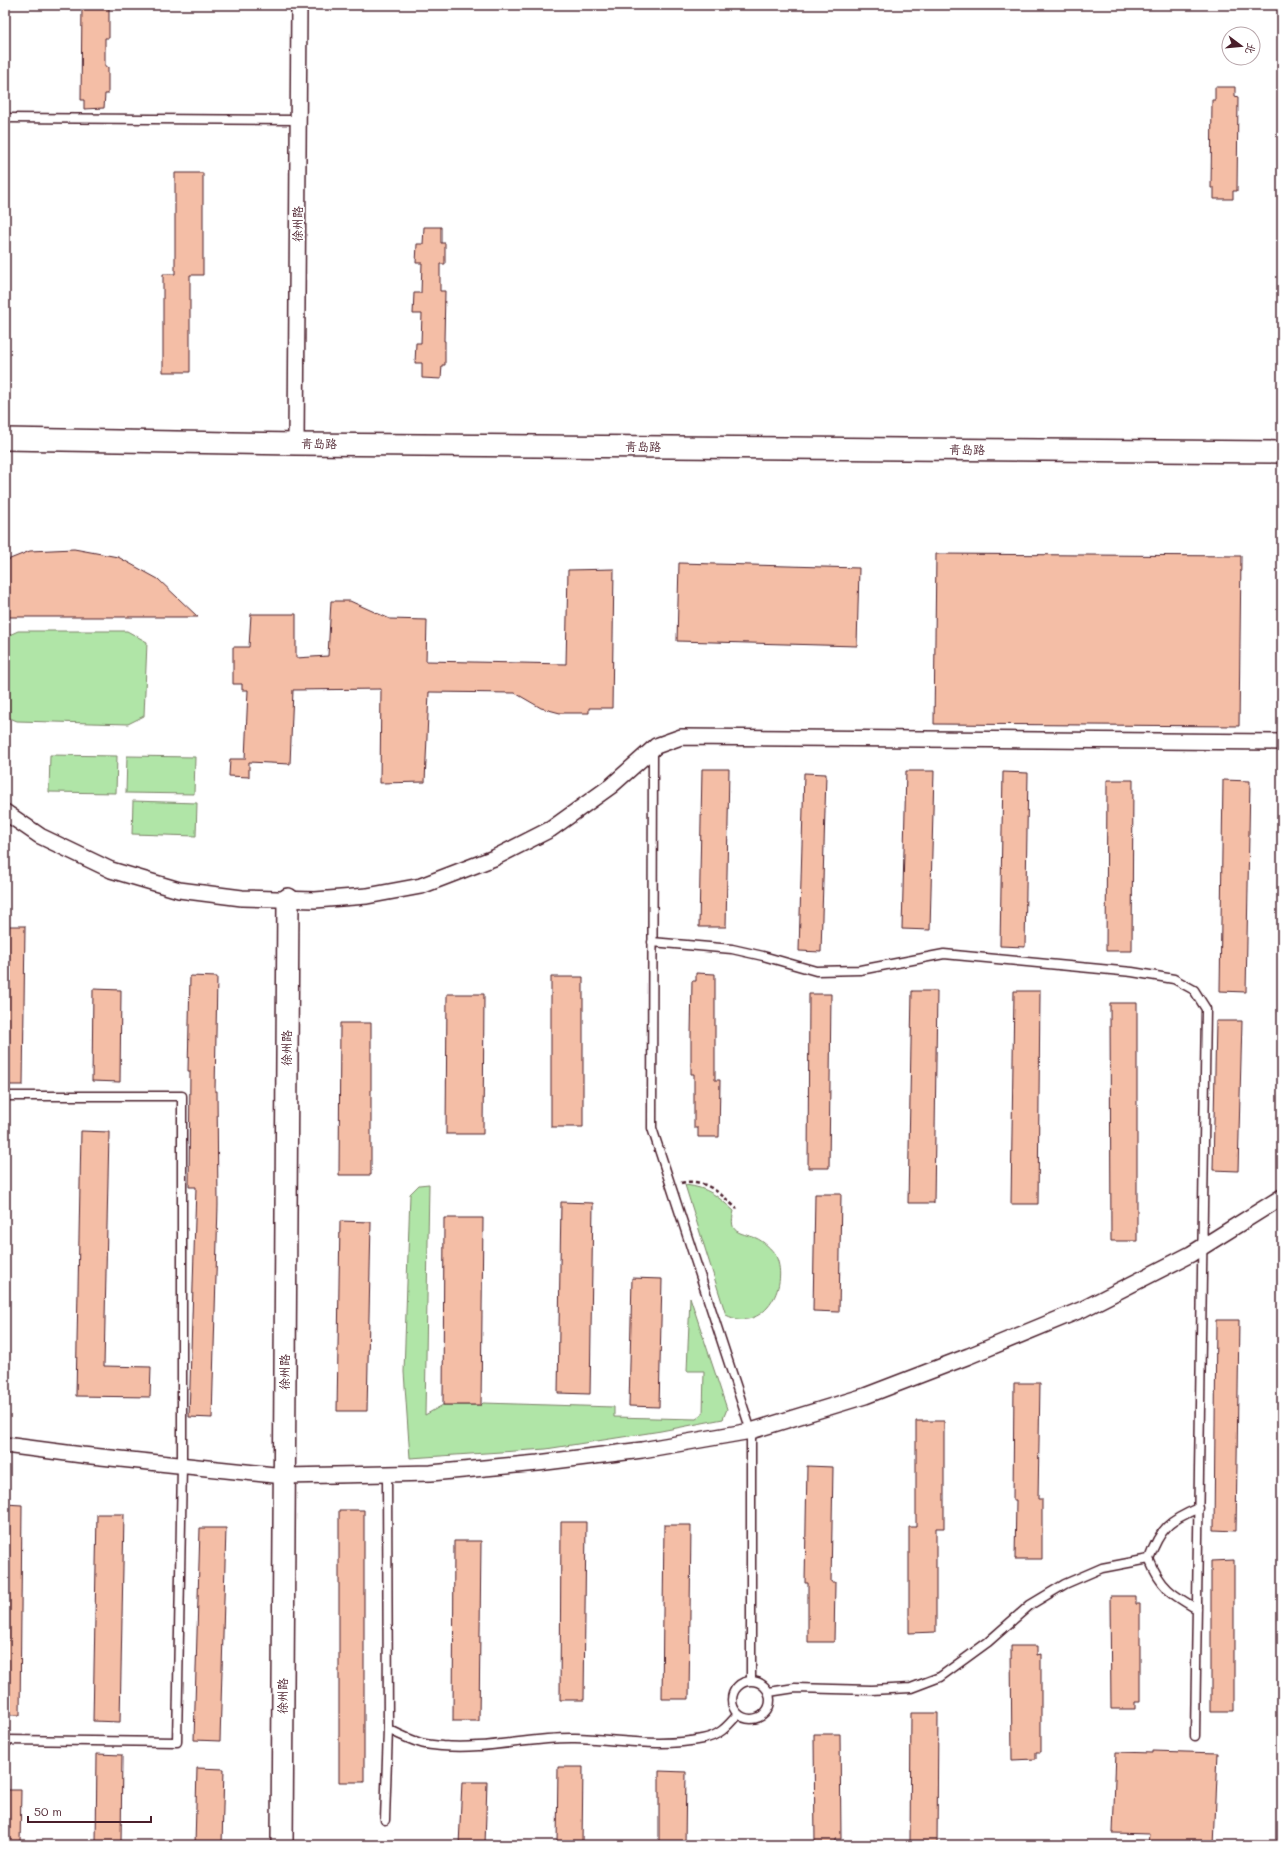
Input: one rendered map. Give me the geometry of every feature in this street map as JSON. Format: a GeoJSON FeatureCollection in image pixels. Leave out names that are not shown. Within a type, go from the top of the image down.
{"type":"FeatureCollection","features":[{"type":"Feature","properties":{"kind":"street","name":"徐州路"},"geometry":{"type":"LineString","coordinates":[[296,444],[299,5]]}},
{"type":"Feature","properties":{"kind":"street","name":"青岛路"},"geometry":{"type":"LineString","coordinates":[[5,439],[296,444],[1282,452]]}},
{"type":"Feature","properties":{"kind":"street"},"geometry":{"type":"LineString","coordinates":[[5,812],[40,836],[111,870],[179,890],[242,898],[315,900],[368,896],[421,886],[494,858],[551,829],[611,786],[653,750],[681,737],[718,736],[1282,742]]}},
{"type":"Feature","properties":{"kind":"street","name":"徐州路"},"geometry":{"type":"LineString","coordinates":[[282,1845],[288,899]]}},
{"type":"Feature","properties":{"kind":"street"},"geometry":{"type":"LineString","coordinates":[[5,1445],[82,1455],[284,1476],[431,1473],[538,1463],[642,1450],[751,1431],[865,1396],[976,1353],[1082,1309],[1203,1246],[1282,1197]]}},
{"type":"Feature","properties":{"kind":"lane"},"geometry":{"type":"LineString","coordinates":[[5,118],[298,120]]}},
{"type":"Feature","properties":{"kind":"lane"},"geometry":{"type":"LineString","coordinates":[[653,750],[652,1128],[751,1431],[751,1680]]}},
{"type":"Feature","properties":{"kind":"lane"},"geometry":{"type":"LineString","coordinates":[[652,942],[732,949],[816,971],[860,970],[944,954],[1132,972],[1174,979],[1194,990],[1206,1009],[1195,1736]]}},
{"type":"Feature","properties":{"kind":"lane"},"geometry":{"type":"LineString","coordinates":[[5,1096],[182,1096],[182,1465],[177,1742],[5,1740]]}},
{"type":"Feature","properties":{"kind":"lane"},"geometry":{"type":"LineString","coordinates":[[385,1820],[388,1729],[387,1474]]}},
{"type":"Feature","properties":{"kind":"lane"},"geometry":{"type":"LineString","coordinates":[[1198,1609],[1171,1594],[1156,1576],[1149,1558],[1155,1542],[1164,1530],[1179,1516],[1199,1508]]}},
{"type":"Feature","properties":{"kind":"lane"},"geometry":{"type":"LineString","coordinates":[[769,1692],[795,1688],[871,1690],[911,1688],[940,1678],[988,1642],[1030,1605],[1064,1584],[1102,1568],[1149,1558]]}},
{"type":"Feature","properties":{"kind":"lane"},"geometry":{"type":"LineString","coordinates":[[751,1680],[759,1682],[765,1686],[769,1692],[769,1707],[764,1714],[758,1718],[750,1719],[738,1714],[732,1707],[731,1699],[733,1692],[737,1686],[744,1681],[751,1680]]}},
{"type":"Feature","properties":{"kind":"lane"},"geometry":{"type":"LineString","coordinates":[[388,1729],[422,1744],[450,1746],[479,1747],[537,1740],[575,1738],[640,1743],[674,1743],[703,1739],[721,1732],[738,1714]]}},
{"type":"Feature","properties":{"kind":"path"},"geometry":{"type":"LineString","coordinates":[[671,1186],[685,1182],[703,1184],[718,1191],[737,1209]]}},
{"type":"Feature","properties":{"kind":"green space"},"geometry":{"type":"Polygon","coordinates":[[[18,631],[127,631],[147,642],[144,716],[128,724],[17,721],[5,716],[5,637],[18,631]]]}},
{"type":"Feature","properties":{"kind":"green space"},"geometry":{"type":"Polygon","coordinates":[[[50,755],[117,756],[116,793],[49,792],[50,755]]]}},
{"type":"Feature","properties":{"kind":"green space"},"geometry":{"type":"Polygon","coordinates":[[[127,756],[195,757],[194,794],[126,793],[127,756]]]}},
{"type":"Feature","properties":{"kind":"green space"},"geometry":{"type":"Polygon","coordinates":[[[133,801],[197,803],[196,836],[132,834],[133,801]]]}},
{"type":"Feature","properties":{"kind":"green space"},"geometry":{"type":"Polygon","coordinates":[[[429,1184],[425,1415],[443,1405],[481,1405],[483,1403],[614,1407],[614,1417],[696,1419],[703,1414],[704,1371],[687,1371],[690,1297],[727,1409],[723,1419],[661,1431],[546,1449],[410,1458],[404,1372],[410,1194],[419,1185],[429,1184]]]}},
{"type":"Feature","properties":{"kind":"green space"},"geometry":{"type":"Polygon","coordinates":[[[685,1185],[700,1188],[712,1193],[734,1211],[733,1224],[736,1231],[762,1241],[776,1256],[779,1269],[779,1281],[776,1294],[770,1305],[761,1313],[751,1318],[739,1319],[726,1315],[685,1185]]]}},
{"type":"Feature","properties":{"kind":"building"},"geometry":{"type":"Polygon","coordinates":[[[82,5],[106,5],[106,8],[109,8],[109,38],[105,38],[105,67],[108,67],[108,94],[105,94],[104,108],[84,109],[84,100],[81,100],[82,5]]]}},
{"type":"Feature","properties":{"kind":"building"},"geometry":{"type":"Polygon","coordinates":[[[1215,87],[1235,87],[1235,96],[1238,97],[1237,191],[1233,191],[1233,199],[1214,199],[1214,188],[1211,188],[1212,100],[1215,100],[1215,87]]]}},
{"type":"Feature","properties":{"kind":"building"},"geometry":{"type":"Polygon","coordinates":[[[175,173],[203,173],[203,275],[190,275],[190,372],[163,372],[163,274],[175,274],[175,173]]]}},
{"type":"Feature","properties":{"kind":"building"},"geometry":{"type":"Polygon","coordinates":[[[424,227],[441,227],[441,243],[445,243],[445,264],[440,264],[440,291],[445,291],[445,365],[442,365],[441,379],[422,378],[422,363],[415,363],[416,343],[421,343],[422,314],[413,314],[414,293],[421,293],[422,263],[416,263],[417,244],[423,244],[424,227]]]}},
{"type":"Feature","properties":{"kind":"building"},"geometry":{"type":"Polygon","coordinates":[[[74,549],[118,557],[158,579],[198,617],[5,617],[5,561],[30,551],[74,549]]]}},
{"type":"Feature","properties":{"kind":"building"},"geometry":{"type":"Polygon","coordinates":[[[936,554],[1241,556],[1239,726],[934,724],[936,554]]]}},
{"type":"Feature","properties":{"kind":"building"},"geometry":{"type":"Polygon","coordinates":[[[679,563],[859,568],[857,646],[677,641],[679,563]]]}},
{"type":"Feature","properties":{"kind":"building"},"geometry":{"type":"Polygon","coordinates":[[[614,569],[612,708],[589,708],[589,713],[560,713],[541,708],[515,693],[429,692],[425,782],[380,783],[381,689],[293,690],[290,764],[249,762],[249,777],[229,776],[230,759],[245,759],[248,690],[242,690],[242,684],[233,684],[233,647],[249,647],[251,614],[296,614],[296,658],[328,656],[331,601],[350,601],[390,619],[427,620],[426,661],[566,664],[568,570],[614,569]]]}},
{"type":"Feature","properties":{"kind":"building"},"geometry":{"type":"Polygon","coordinates":[[[702,769],[729,769],[726,927],[699,927],[702,769]]]}},
{"type":"Feature","properties":{"kind":"building"},"geometry":{"type":"Polygon","coordinates":[[[906,771],[934,771],[930,930],[902,929],[906,771]]]}},
{"type":"Feature","properties":{"kind":"building"},"geometry":{"type":"Polygon","coordinates":[[[1003,772],[1028,773],[1025,947],[1000,946],[1003,772]]]}},
{"type":"Feature","properties":{"kind":"building"},"geometry":{"type":"Polygon","coordinates":[[[804,773],[826,774],[821,952],[799,951],[804,773]]]}},
{"type":"Feature","properties":{"kind":"building"},"geometry":{"type":"Polygon","coordinates":[[[1107,780],[1133,780],[1132,951],[1106,951],[1107,780]]]}},
{"type":"Feature","properties":{"kind":"building"},"geometry":{"type":"Polygon","coordinates":[[[1223,780],[1250,781],[1246,992],[1220,991],[1223,780]]]}},
{"type":"Feature","properties":{"kind":"building"},"geometry":{"type":"Polygon","coordinates":[[[5,926],[25,926],[23,1085],[5,1085],[5,926]]]}},
{"type":"Feature","properties":{"kind":"building"},"geometry":{"type":"Polygon","coordinates":[[[696,973],[715,974],[715,1080],[720,1080],[719,1137],[698,1137],[698,1128],[694,1128],[694,1074],[691,1074],[691,1035],[692,981],[696,981],[696,973]]]}},
{"type":"Feature","properties":{"kind":"building"},"geometry":{"type":"Polygon","coordinates":[[[190,976],[217,977],[215,1091],[217,1091],[218,1205],[212,1418],[189,1417],[196,1187],[189,1187],[190,1071],[188,1071],[190,976]]]}},
{"type":"Feature","properties":{"kind":"building"},"geometry":{"type":"Polygon","coordinates":[[[551,977],[583,977],[583,1127],[551,1127],[551,977]]]}},
{"type":"Feature","properties":{"kind":"building"},"geometry":{"type":"Polygon","coordinates":[[[93,989],[121,990],[120,1082],[92,1081],[93,989]]]}},
{"type":"Feature","properties":{"kind":"building"},"geometry":{"type":"Polygon","coordinates":[[[912,991],[937,991],[934,1203],[908,1203],[912,991]]]}},
{"type":"Feature","properties":{"kind":"building"},"geometry":{"type":"Polygon","coordinates":[[[1014,991],[1040,991],[1038,1204],[1011,1204],[1014,991]]]}},
{"type":"Feature","properties":{"kind":"building"},"geometry":{"type":"Polygon","coordinates":[[[447,994],[484,994],[483,1134],[446,1134],[447,994]]]}},
{"type":"Feature","properties":{"kind":"building"},"geometry":{"type":"Polygon","coordinates":[[[809,994],[831,994],[829,1168],[808,1168],[809,994]]]}},
{"type":"Feature","properties":{"kind":"building"},"geometry":{"type":"Polygon","coordinates":[[[1110,1003],[1137,1003],[1137,1241],[1111,1241],[1110,1003]]]}},
{"type":"Feature","properties":{"kind":"building"},"geometry":{"type":"Polygon","coordinates":[[[1216,1021],[1242,1021],[1238,1171],[1213,1170],[1216,1021]]]}},
{"type":"Feature","properties":{"kind":"building"},"geometry":{"type":"Polygon","coordinates":[[[340,1023],[371,1023],[371,1175],[339,1175],[340,1023]]]}},
{"type":"Feature","properties":{"kind":"building"},"geometry":{"type":"Polygon","coordinates":[[[81,1131],[109,1132],[104,1366],[151,1367],[150,1397],[76,1396],[81,1131]]]}},
{"type":"Feature","properties":{"kind":"building"},"geometry":{"type":"Polygon","coordinates":[[[815,1194],[841,1194],[839,1312],[813,1311],[815,1194]]]}},
{"type":"Feature","properties":{"kind":"building"},"geometry":{"type":"Polygon","coordinates":[[[561,1202],[593,1203],[590,1394],[558,1393],[561,1202]]]}},
{"type":"Feature","properties":{"kind":"building"},"geometry":{"type":"Polygon","coordinates":[[[444,1218],[483,1218],[481,1405],[443,1405],[444,1218]]]}},
{"type":"Feature","properties":{"kind":"building"},"geometry":{"type":"Polygon","coordinates":[[[340,1221],[371,1222],[367,1411],[337,1411],[340,1221]]]}},
{"type":"Feature","properties":{"kind":"building"},"geometry":{"type":"Polygon","coordinates":[[[632,1278],[662,1279],[659,1407],[629,1406],[632,1278]]]}},
{"type":"Feature","properties":{"kind":"building"},"geometry":{"type":"Polygon","coordinates":[[[1216,1320],[1239,1320],[1236,1531],[1214,1530],[1216,1320]]]}},
{"type":"Feature","properties":{"kind":"building"},"geometry":{"type":"Polygon","coordinates":[[[1014,1383],[1040,1383],[1038,1499],[1042,1499],[1042,1559],[1015,1559],[1016,1500],[1013,1500],[1014,1383]]]}},
{"type":"Feature","properties":{"kind":"building"},"geometry":{"type":"Polygon","coordinates":[[[916,1421],[944,1421],[944,1528],[936,1528],[936,1632],[909,1633],[909,1527],[916,1527],[916,1421]]]}},
{"type":"Feature","properties":{"kind":"building"},"geometry":{"type":"Polygon","coordinates":[[[807,1466],[833,1467],[831,1582],[835,1582],[834,1642],[808,1642],[808,1583],[805,1583],[807,1466]]]}},
{"type":"Feature","properties":{"kind":"building"},"geometry":{"type":"Polygon","coordinates":[[[5,1504],[22,1505],[20,1715],[5,1715],[5,1504]]]}},
{"type":"Feature","properties":{"kind":"building"},"geometry":{"type":"Polygon","coordinates":[[[339,1510],[364,1510],[364,1782],[339,1782],[339,1510]]]}},
{"type":"Feature","properties":{"kind":"building"},"geometry":{"type":"Polygon","coordinates":[[[97,1514],[124,1514],[120,1722],[93,1721],[97,1514]]]}},
{"type":"Feature","properties":{"kind":"building"},"geometry":{"type":"Polygon","coordinates":[[[561,1522],[586,1522],[584,1700],[560,1700],[561,1522]]]}},
{"type":"Feature","properties":{"kind":"building"},"geometry":{"type":"Polygon","coordinates":[[[664,1525],[691,1525],[689,1699],[662,1699],[664,1525]]]}},
{"type":"Feature","properties":{"kind":"building"},"geometry":{"type":"Polygon","coordinates":[[[200,1528],[226,1528],[220,1741],[194,1740],[200,1528]]]}},
{"type":"Feature","properties":{"kind":"building"},"geometry":{"type":"Polygon","coordinates":[[[454,1541],[481,1541],[479,1721],[453,1721],[454,1541]]]}},
{"type":"Feature","properties":{"kind":"building"},"geometry":{"type":"Polygon","coordinates":[[[1234,1560],[1234,1712],[1211,1712],[1211,1561],[1234,1560]]]}},
{"type":"Feature","properties":{"kind":"building"},"geometry":{"type":"Polygon","coordinates":[[[1110,1596],[1136,1596],[1136,1604],[1140,1604],[1140,1702],[1135,1702],[1135,1709],[1111,1709],[1110,1596]]]}},
{"type":"Feature","properties":{"kind":"building"},"geometry":{"type":"Polygon","coordinates":[[[1011,1646],[1037,1646],[1037,1655],[1041,1654],[1041,1752],[1036,1752],[1036,1759],[1012,1760],[1011,1646]]]}},
{"type":"Feature","properties":{"kind":"building"},"geometry":{"type":"Polygon","coordinates":[[[911,1713],[938,1713],[937,1845],[910,1845],[911,1713]]]}},
{"type":"Feature","properties":{"kind":"building"},"geometry":{"type":"Polygon","coordinates":[[[814,1734],[840,1734],[841,1839],[835,1839],[835,1845],[815,1845],[814,1734]]]}},
{"type":"Feature","properties":{"kind":"building"},"geometry":{"type":"Polygon","coordinates":[[[1153,1751],[1218,1753],[1214,1845],[1149,1845],[1150,1834],[1113,1833],[1116,1752],[1153,1753],[1153,1751]]]}},
{"type":"Feature","properties":{"kind":"building"},"geometry":{"type":"Polygon","coordinates":[[[97,1754],[122,1755],[121,1845],[96,1845],[97,1754]]]}},
{"type":"Feature","properties":{"kind":"building"},"geometry":{"type":"Polygon","coordinates":[[[558,1767],[583,1767],[582,1845],[557,1845],[558,1767]]]}},
{"type":"Feature","properties":{"kind":"building"},"geometry":{"type":"Polygon","coordinates":[[[197,1768],[224,1769],[222,1845],[195,1845],[197,1768]]]}},
{"type":"Feature","properties":{"kind":"building"},"geometry":{"type":"Polygon","coordinates":[[[659,1771],[686,1772],[685,1845],[659,1845],[659,1771]]]}},
{"type":"Feature","properties":{"kind":"building"},"geometry":{"type":"Polygon","coordinates":[[[462,1782],[487,1782],[485,1845],[459,1845],[462,1782]]]}},
{"type":"Feature","properties":{"kind":"building"},"geometry":{"type":"Polygon","coordinates":[[[5,1790],[21,1790],[20,1845],[5,1845],[5,1790]]]}}]}
